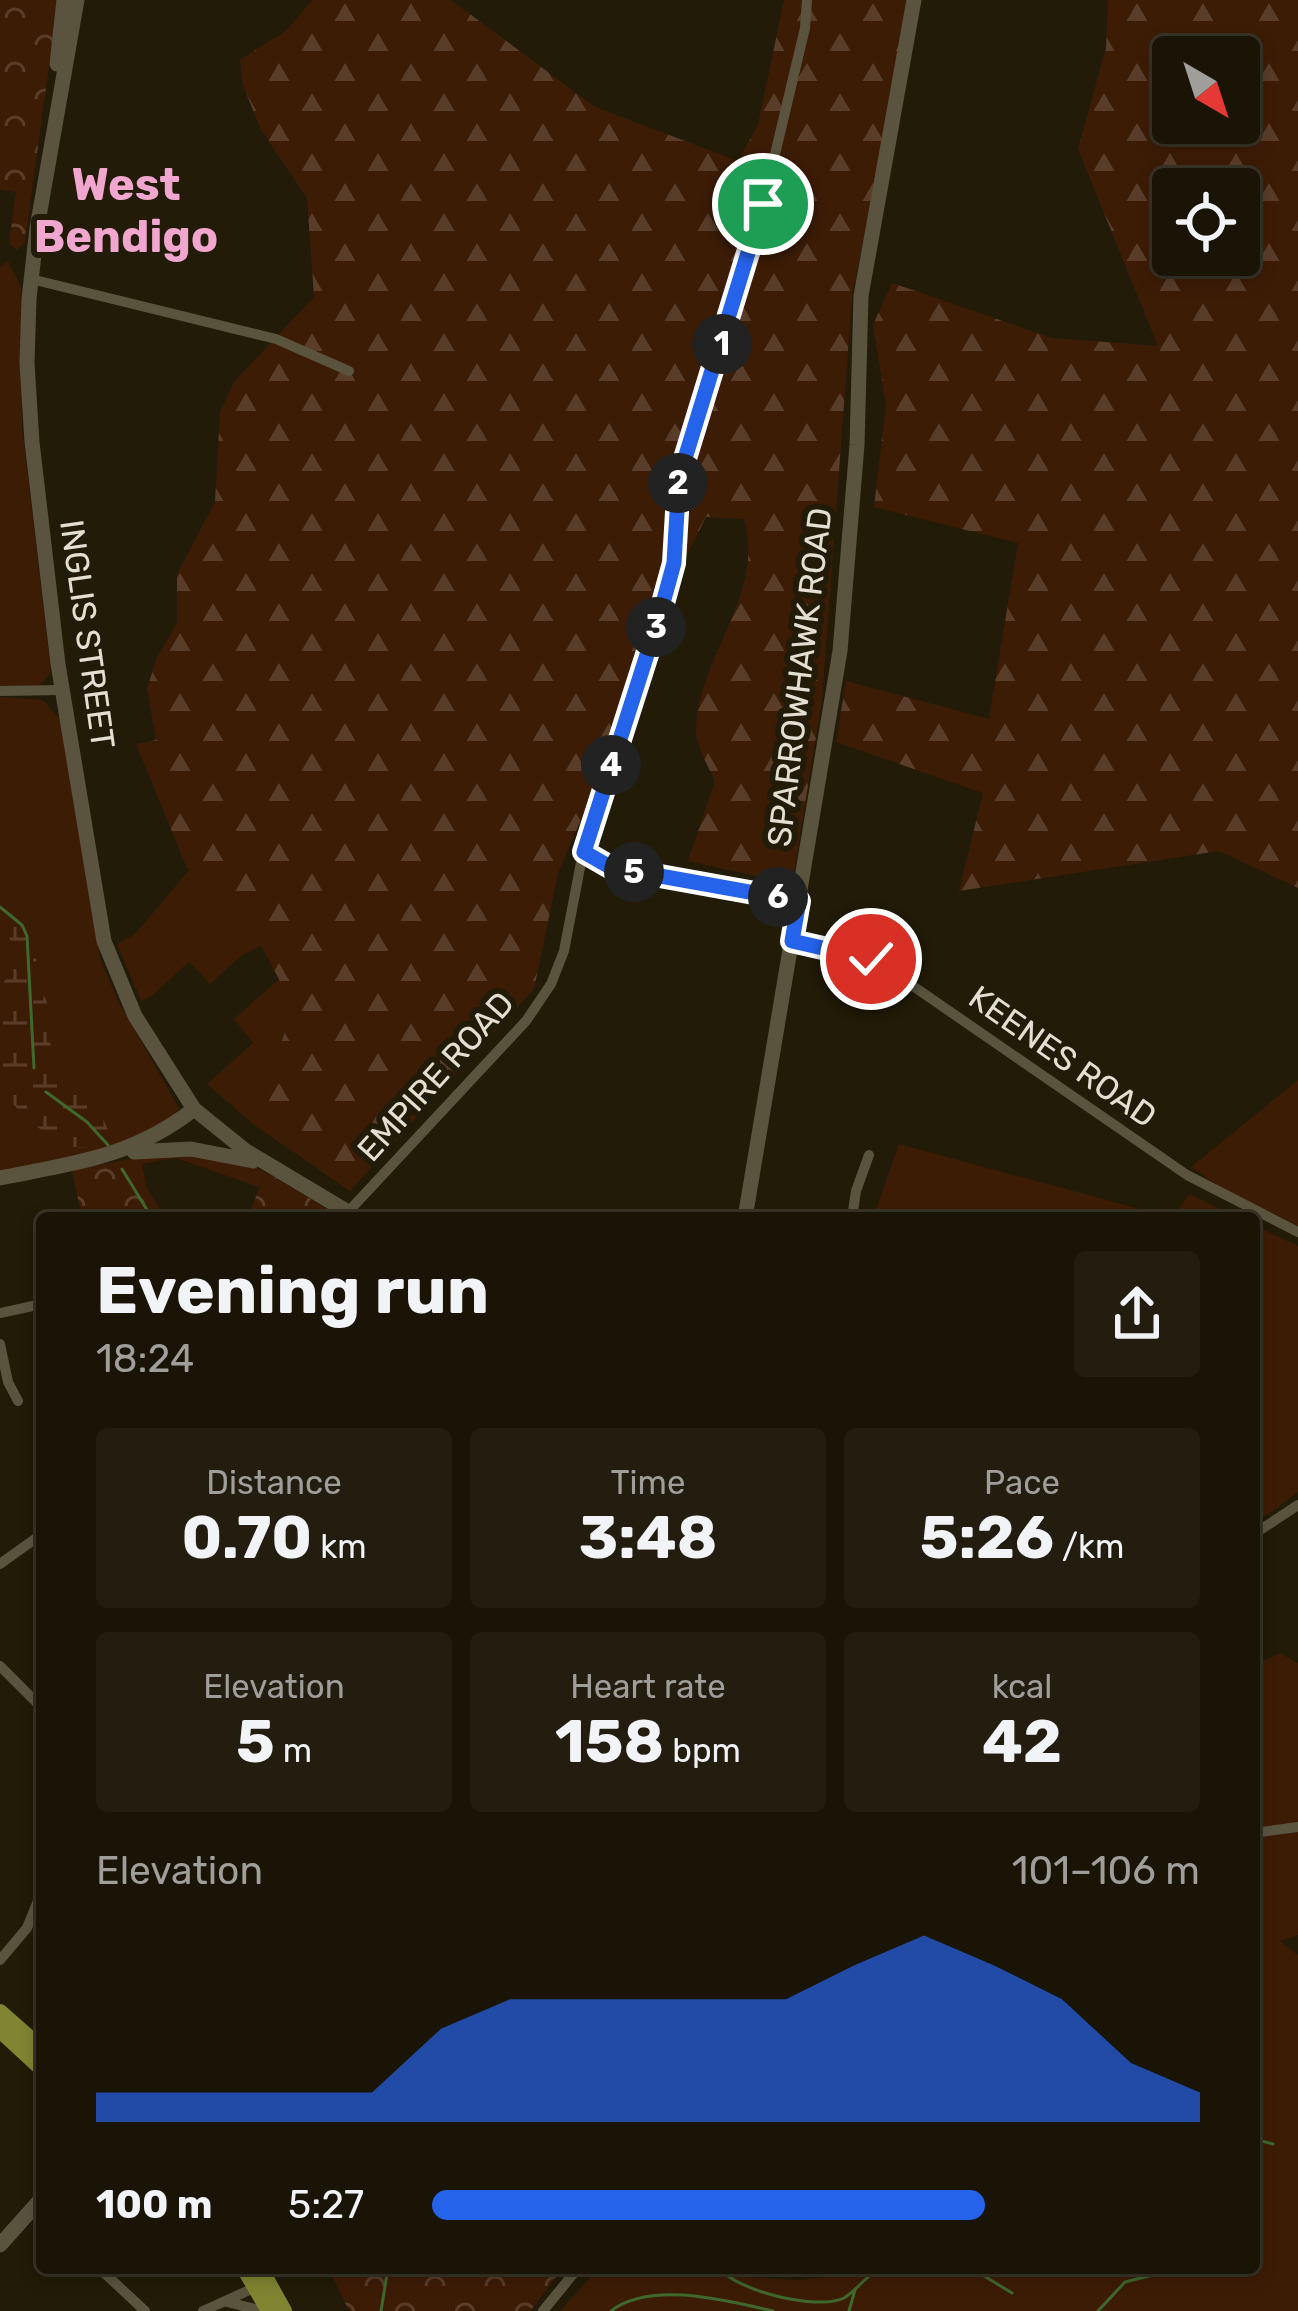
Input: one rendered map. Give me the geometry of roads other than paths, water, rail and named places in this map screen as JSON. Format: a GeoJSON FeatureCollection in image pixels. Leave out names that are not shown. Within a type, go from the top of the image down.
{"type":"FeatureCollection","features":[{"type":"Feature","properties":{"kind":"main road"},"geometry":{"type":"LineString","coordinates":[[0,2012],[36,2044]]}},
{"type":"Feature","properties":{"kind":"main road"},"geometry":{"type":"LineString","coordinates":[[0,2030],[36,2063]]}},
{"type":"Feature","properties":{"kind":"main road"},"geometry":{"type":"LineString","coordinates":[[258,2277],[266,2311]]}},
{"type":"Feature","properties":{"kind":"main road"},"geometry":{"type":"LineString","coordinates":[[258,2277],[284,2311]]}},
{"type":"Feature","properties":{"kind":"street","name":"INGLIS STREET"},"geometry":{"type":"LineString","coordinates":[[51,145],[64,0]]}},
{"type":"Feature","properties":{"kind":"street","name":"INGLIS STREET"},"geometry":{"type":"LineString","coordinates":[[77,0],[31,280],[27,338],[30,416],[62,690],[110,962],[145,1035],[194,1109],[266,1164]]}},
{"type":"Feature","properties":{"kind":"street","name":"EMPIRE ROAD"},"geometry":{"type":"LineString","coordinates":[[356,1212],[526,1021],[551,984],[564,951],[584,852],[670,577],[679,478],[753,247],[805,28],[807,0]]}},
{"type":"Feature","properties":{"kind":"street","name":"SPARROWHAWK ROAD"},"geometry":{"type":"LineString","coordinates":[[747,1212],[848,585],[861,296],[914,0]]}},
{"type":"Feature","properties":{"kind":"street"},"geometry":{"type":"LineString","coordinates":[[31,280],[276,340],[349,370]]}},
{"type":"Feature","properties":{"kind":"street"},"geometry":{"type":"LineString","coordinates":[[0,691],[62,690]]}},
{"type":"Feature","properties":{"kind":"street"},"geometry":{"type":"LineString","coordinates":[[584,852],[610,867],[799,901]]}},
{"type":"Feature","properties":{"kind":"street","name":"KEENES ROAD"},"geometry":{"type":"LineString","coordinates":[[792,941],[881,964],[1187,1175],[1259,1212]]}},
{"type":"Feature","properties":{"kind":"street"},"geometry":{"type":"LineString","coordinates":[[113,1154],[154,1137],[194,1109]]}},
{"type":"Feature","properties":{"kind":"street"},"geometry":{"type":"LineString","coordinates":[[0,1178],[113,1154],[191,1149],[266,1164],[348,1212]]}},
{"type":"Feature","properties":{"kind":"street"},"geometry":{"type":"LineString","coordinates":[[853,1212],[869,1155]]}},
{"type":"Feature","properties":{"kind":"street","name":"KEENES ROAD"},"geometry":{"type":"LineString","coordinates":[[1260,1212],[1298,1232]]}},
{"type":"Feature","properties":{"kind":"street"},"geometry":{"type":"LineString","coordinates":[[0,1312],[36,1305]]}},
{"type":"Feature","properties":{"kind":"street"},"geometry":{"type":"LineString","coordinates":[[0,1344],[8,1382],[19,1401]]}},
{"type":"Feature","properties":{"kind":"street"},"geometry":{"type":"LineString","coordinates":[[1260,1530],[1298,1505]]}},
{"type":"Feature","properties":{"kind":"street"},"geometry":{"type":"LineString","coordinates":[[0,1564],[36,1538]]}},
{"type":"Feature","properties":{"kind":"street"},"geometry":{"type":"LineString","coordinates":[[2,1672],[36,1703]]}},
{"type":"Feature","properties":{"kind":"street"},"geometry":{"type":"LineString","coordinates":[[1260,1832],[1298,1827]]}},
{"type":"Feature","properties":{"kind":"street"},"geometry":{"type":"LineString","coordinates":[[0,1960],[27,1928],[36,1906]]}},
{"type":"Feature","properties":{"kind":"street"},"geometry":{"type":"LineString","coordinates":[[1,2241],[36,2210]]}},
{"type":"Feature","properties":{"kind":"street"},"geometry":{"type":"LineString","coordinates":[[105,2274],[145,2311]]}},
{"type":"Feature","properties":{"kind":"street"},"geometry":{"type":"LineString","coordinates":[[543,2311],[573,2274]]}},
{"type":"Feature","properties":{"kind":"street"},"geometry":{"type":"LineString","coordinates":[[203,2311],[258,2277]]}},
{"type":"Feature","properties":{"kind":"street"},"geometry":{"type":"LineString","coordinates":[[224,2301],[266,2311]]}},
{"type":"Feature","properties":{"kind":"waterway"},"geometry":{"type":"LineString","coordinates":[[0,907],[22,925],[27,936],[34,1068]]}},
{"type":"Feature","properties":{"kind":"waterway"},"geometry":{"type":"LineString","coordinates":[[46,1092],[87,1122],[108,1145]]}},
{"type":"Feature","properties":{"kind":"waterway"},"geometry":{"type":"LineString","coordinates":[[122,1169],[148,1212]]}},
{"type":"Feature","properties":{"kind":"waterway"},"geometry":{"type":"LineString","coordinates":[[1260,2141],[1273,2144]]}},
{"type":"Feature","properties":{"kind":"waterway"},"geometry":{"type":"LineString","coordinates":[[381,2311],[387,2274]]}},
{"type":"Feature","properties":{"kind":"waterway"},"geometry":{"type":"LineString","coordinates":[[726,2274],[759,2291],[816,2302],[844,2298],[873,2274]]}},
{"type":"Feature","properties":{"kind":"waterway"},"geometry":{"type":"LineString","coordinates":[[981,2274],[1012,2293]]}},
{"type":"Feature","properties":{"kind":"waterway"},"geometry":{"type":"LineString","coordinates":[[1098,2311],[1125,2282],[1156,2274]]}},
{"type":"Feature","properties":{"kind":"waterway"},"geometry":{"type":"LineString","coordinates":[[849,2311],[855,2290]]}},
{"type":"Feature","properties":{"kind":"waterway"},"geometry":{"type":"LineString","coordinates":[[611,2311],[628,2302],[668,2295],[713,2298],[773,2311]]}},
{"type":"Feature","properties":{"kind":"district","name":"West Bendigo"},"geometry":{"type":"Point","coordinates":[126,210]}}]}
